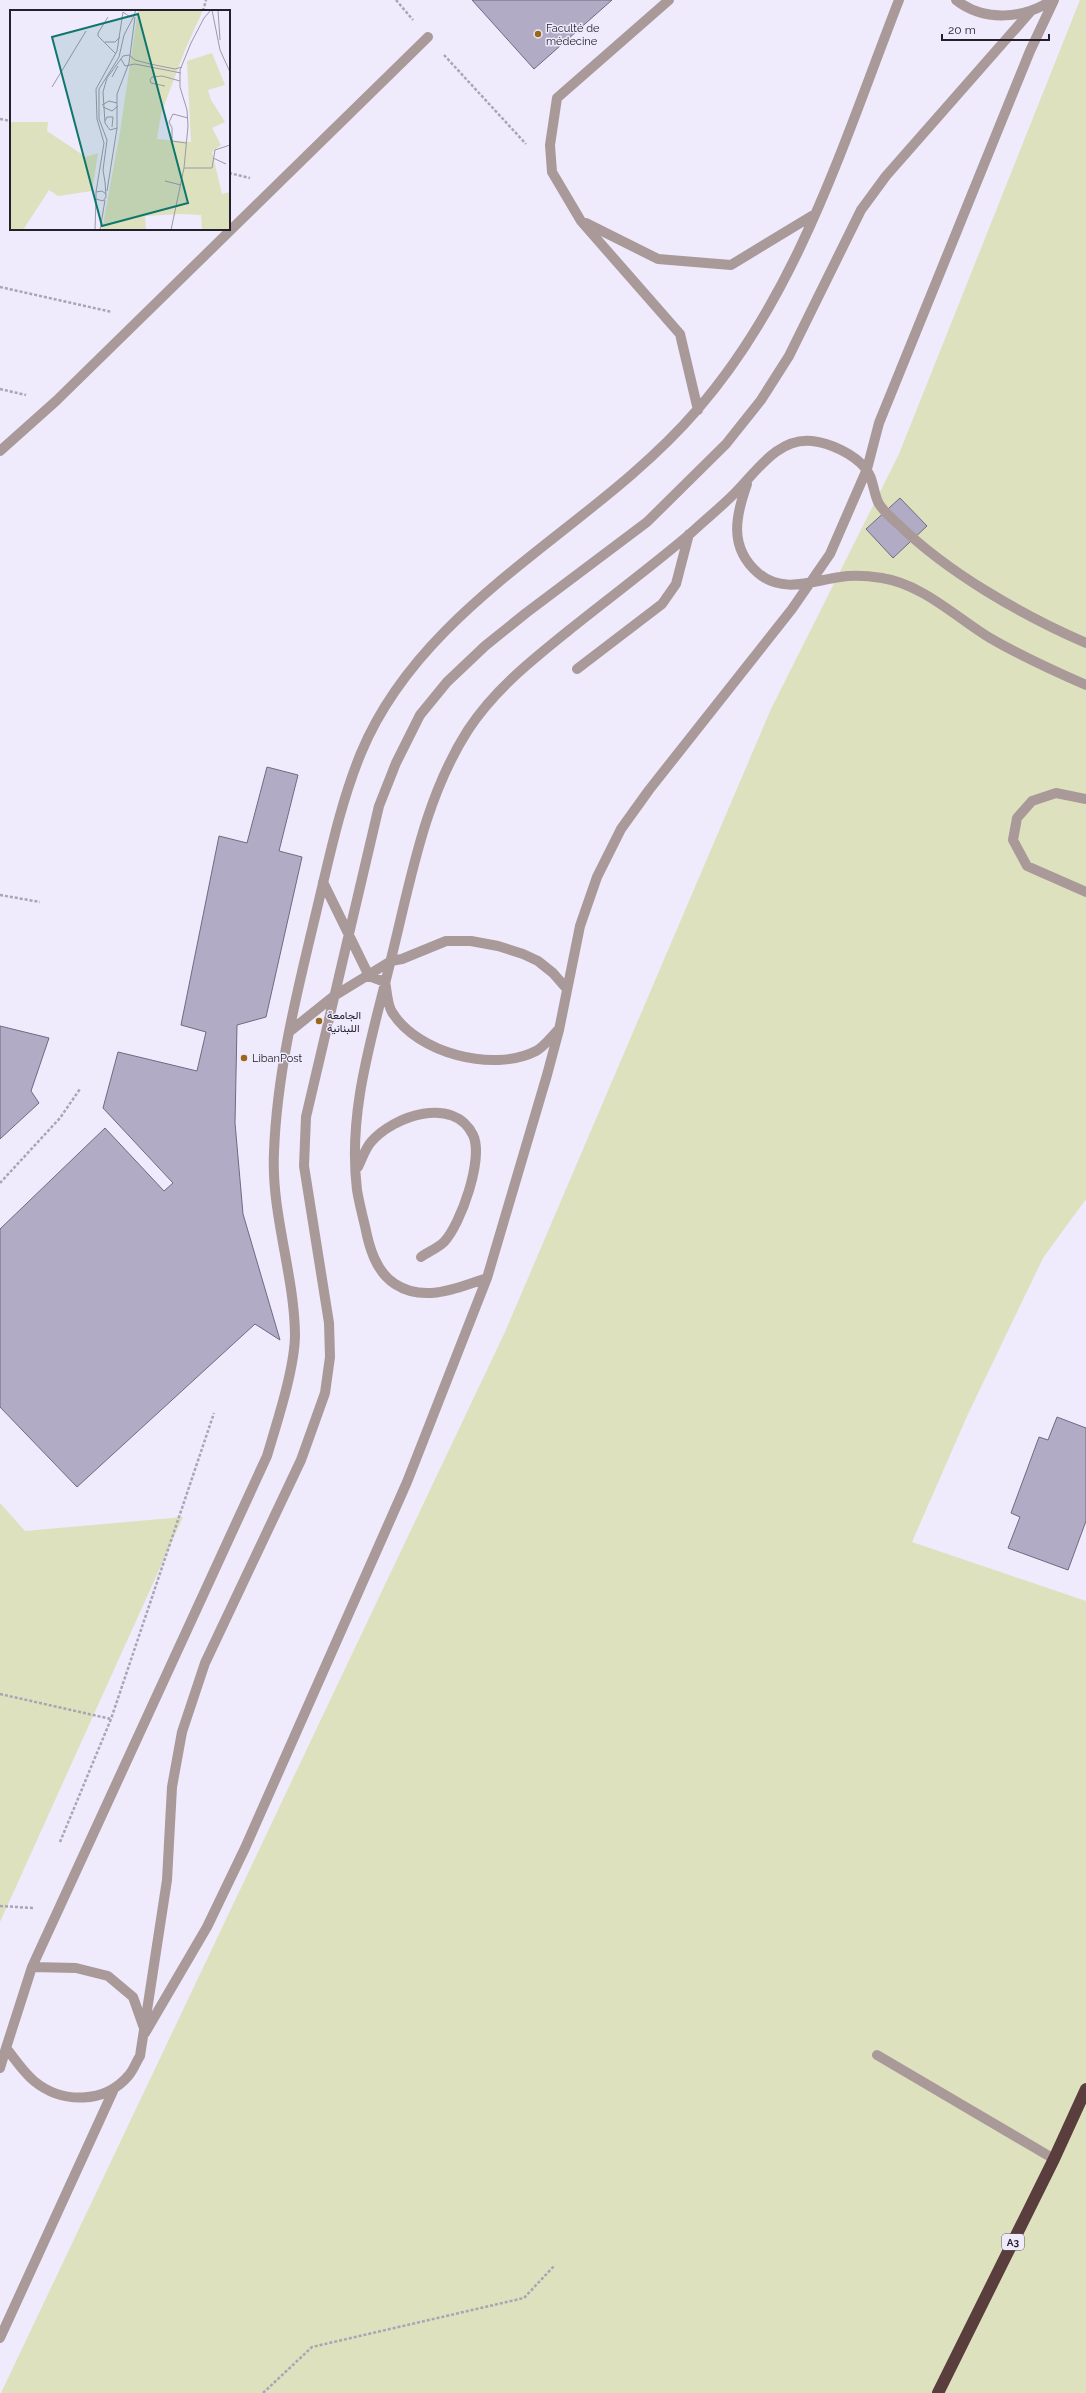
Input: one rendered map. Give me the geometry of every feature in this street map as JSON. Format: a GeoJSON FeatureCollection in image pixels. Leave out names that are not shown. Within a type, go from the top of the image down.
{"type":"FeatureCollection","features":[{"type":"Feature","properties":{"kind":"highway","name":"A3"},"geometry":{"type":"LineString","coordinates":[[938,2393],[1054,2159],[1086,2089]]}},
{"type":"Feature","properties":{"kind":"street"},"geometry":{"type":"LineString","coordinates":[[669,0],[558,98],[550,145],[552,172],[581,221],[680,334],[698,410]]}},
{"type":"Feature","properties":{"kind":"street"},"geometry":{"type":"LineString","coordinates":[[0,2068],[32,1967],[267,1456],[280,1410],[295,1339],[293,1308],[277,1211],[274,1155],[277,1114],[289,1032],[323,882],[334,836],[361,751],[378,719],[404,678],[467,610],[661,450],[698,410],[727,374],[771,304],[815,214],[899,0]]}},
{"type":"Feature","properties":{"kind":"street"},"geometry":{"type":"LineString","coordinates":[[956,0],[987,13],[1006,16],[1032,11],[1053,0]]}},
{"type":"Feature","properties":{"kind":"street"},"geometry":{"type":"LineString","coordinates":[[144,2032],[207,1927],[249,1841],[407,1482],[487,1278],[559,1030],[566,988],[586,902],[606,855],[621,829],[810,584],[830,554],[867,469],[879,423],[1030,51],[1053,0]]}},
{"type":"Feature","properties":{"kind":"street"},"geometry":{"type":"LineString","coordinates":[[0,2338],[114,2088],[133,2068],[140,2056],[167,1880],[172,1787],[182,1732],[205,1663],[302,1460],[325,1392],[330,1357],[329,1323],[304,1166],[306,1117],[379,806],[396,763],[420,714],[447,682],[485,646],[647,522],[726,444],[761,400],[789,356],[861,210],[886,176],[1032,11]]}},
{"type":"Feature","properties":{"kind":"street"},"geometry":{"type":"LineString","coordinates":[[0,451],[56,402],[428,37]]}},
{"type":"Feature","properties":{"kind":"street"},"geometry":{"type":"LineString","coordinates":[[581,221],[658,259],[731,265],[815,214]]}},
{"type":"Feature","properties":{"kind":"street"},"geometry":{"type":"LineString","coordinates":[[487,1278],[447,1292],[424,1293],[406,1290],[391,1282],[376,1263],[368,1241],[357,1189],[357,1115],[362,1081],[385,982],[414,863],[431,807],[448,762],[470,726],[527,663],[689,534],[749,479],[758,466],[769,457],[800,441],[812,441],[841,451],[867,469],[879,505],[914,540],[1011,606],[1086,643]]}},
{"type":"Feature","properties":{"kind":"street"},"geometry":{"type":"LineString","coordinates":[[749,479],[737,511],[736,528],[748,561],[758,573],[770,580],[790,585],[810,584],[841,577],[883,578],[903,584],[921,593],[991,638],[1044,666],[1086,685]]}},
{"type":"Feature","properties":{"kind":"street"},"geometry":{"type":"LineString","coordinates":[[577,669],[662,604],[676,584],[689,534]]}},
{"type":"Feature","properties":{"kind":"street"},"geometry":{"type":"LineString","coordinates":[[1086,799],[1056,793],[1032,801],[1017,818],[1013,840],[1027,866],[1086,892]]}},
{"type":"Feature","properties":{"kind":"street"},"geometry":{"type":"LineString","coordinates":[[323,882],[369,976],[385,982]]}},
{"type":"Feature","properties":{"kind":"street"},"geometry":{"type":"LineString","coordinates":[[289,1032],[334,996],[369,976],[391,961],[402,959],[446,941],[478,942],[498,946],[538,961],[553,973],[566,988]]}},
{"type":"Feature","properties":{"kind":"street"},"geometry":{"type":"LineString","coordinates":[[385,982],[391,1011],[425,1042],[452,1054],[485,1060],[520,1057],[537,1051],[559,1030]]}},
{"type":"Feature","properties":{"kind":"street"},"geometry":{"type":"LineString","coordinates":[[356,1169],[371,1142],[406,1116],[436,1112],[465,1124],[473,1136],[476,1150],[464,1203],[455,1227],[444,1243],[421,1257]]}},
{"type":"Feature","properties":{"kind":"street"},"geometry":{"type":"LineString","coordinates":[[32,1967],[76,1968],[108,1976],[133,1998],[144,2032]]}},
{"type":"Feature","properties":{"kind":"street"},"geometry":{"type":"LineString","coordinates":[[6,2048],[34,2080],[58,2096],[87,2098],[114,2088]]}},
{"type":"Feature","properties":{"kind":"street"},"geometry":{"type":"LineString","coordinates":[[878,2055],[1054,2159]]}},
{"type":"Feature","properties":{"kind":"path"},"geometry":{"type":"LineString","coordinates":[[204,10],[206,0]]}},
{"type":"Feature","properties":{"kind":"path"},"geometry":{"type":"LineString","coordinates":[[396,0],[552,172]]}},
{"type":"Feature","properties":{"kind":"path"},"geometry":{"type":"LineString","coordinates":[[0,119],[10,121]]}},
{"type":"Feature","properties":{"kind":"path"},"geometry":{"type":"LineString","coordinates":[[0,287],[140,319]]}},
{"type":"Feature","properties":{"kind":"path"},"geometry":{"type":"LineString","coordinates":[[0,895],[40,902]]}},
{"type":"Feature","properties":{"kind":"path"},"geometry":{"type":"LineString","coordinates":[[0,1183],[60,1118],[80,1089]]}},
{"type":"Feature","properties":{"kind":"path"},"geometry":{"type":"LineString","coordinates":[[57,1850],[111,1719],[214,1413]]}},
{"type":"Feature","properties":{"kind":"path"},"geometry":{"type":"LineString","coordinates":[[0,1694],[111,1719]]}},
{"type":"Feature","properties":{"kind":"path"},"geometry":{"type":"LineString","coordinates":[[30,1915],[36,1901]]}},
{"type":"Feature","properties":{"kind":"path"},"geometry":{"type":"LineString","coordinates":[[0,1906],[33,1908]]}},
{"type":"Feature","properties":{"kind":"path"},"geometry":{"type":"LineString","coordinates":[[263,2393],[312,2347],[524,2298],[554,2266]]}},
{"type":"Feature","properties":{"kind":"green space"},"geometry":{"type":"Polygon","coordinates":[[[1080,0],[1086,0],[1086,1199],[1043,1258],[968,1414],[912,1542],[1086,1601],[1086,2393],[1,2393],[505,1332],[771,709],[899,454],[1080,0]]]}},
{"type":"Feature","properties":{"kind":"green space"},"geometry":{"type":"Polygon","coordinates":[[[0,1503],[25,1531],[183,1517],[0,1922],[0,1503]]]}},
{"type":"Feature","properties":{"kind":"building","name":"Faculté de médecine"},"geometry":{"type":"Polygon","coordinates":[[[472,0],[612,0],[534,69],[472,0]]]}},
{"type":"Feature","properties":{"kind":"building"},"geometry":{"type":"Polygon","coordinates":[[[900,498],[927,526],[893,558],[866,529],[900,498]]]}},
{"type":"Feature","properties":{"kind":"building"},"geometry":{"type":"Polygon","coordinates":[[[267,767],[298,775],[279,851],[302,857],[266,1017],[237,1025],[235,1123],[243,1214],[280,1340],[255,1324],[77,1487],[0,1407],[0,1229],[105,1128],[164,1191],[173,1183],[103,1108],[118,1052],[197,1071],[206,1032],[181,1025],[219,836],[247,843],[267,767]]]}},
{"type":"Feature","properties":{"kind":"building"},"geometry":{"type":"Polygon","coordinates":[[[0,1026],[49,1038],[31,1091],[39,1103],[0,1139],[0,1026]]]}},
{"type":"Feature","properties":{"kind":"building"},"geometry":{"type":"Polygon","coordinates":[[[1057,1417],[1086,1428],[1086,1521],[1068,1570],[1008,1548],[1020,1517],[1011,1513],[1039,1437],[1048,1440],[1057,1417]]]}},
{"type":"Feature","properties":{"kind":"place","name":"Faculté de médecine"},"geometry":{"type":"Point","coordinates":[538,34]}},
{"type":"Feature","properties":{"kind":"place","name":"الجامعة اللبنانية"},"geometry":{"type":"Point","coordinates":[319,1021]}},
{"type":"Feature","properties":{"kind":"place","name":"LibanPost"},"geometry":{"type":"Point","coordinates":[244,1058]}}]}
